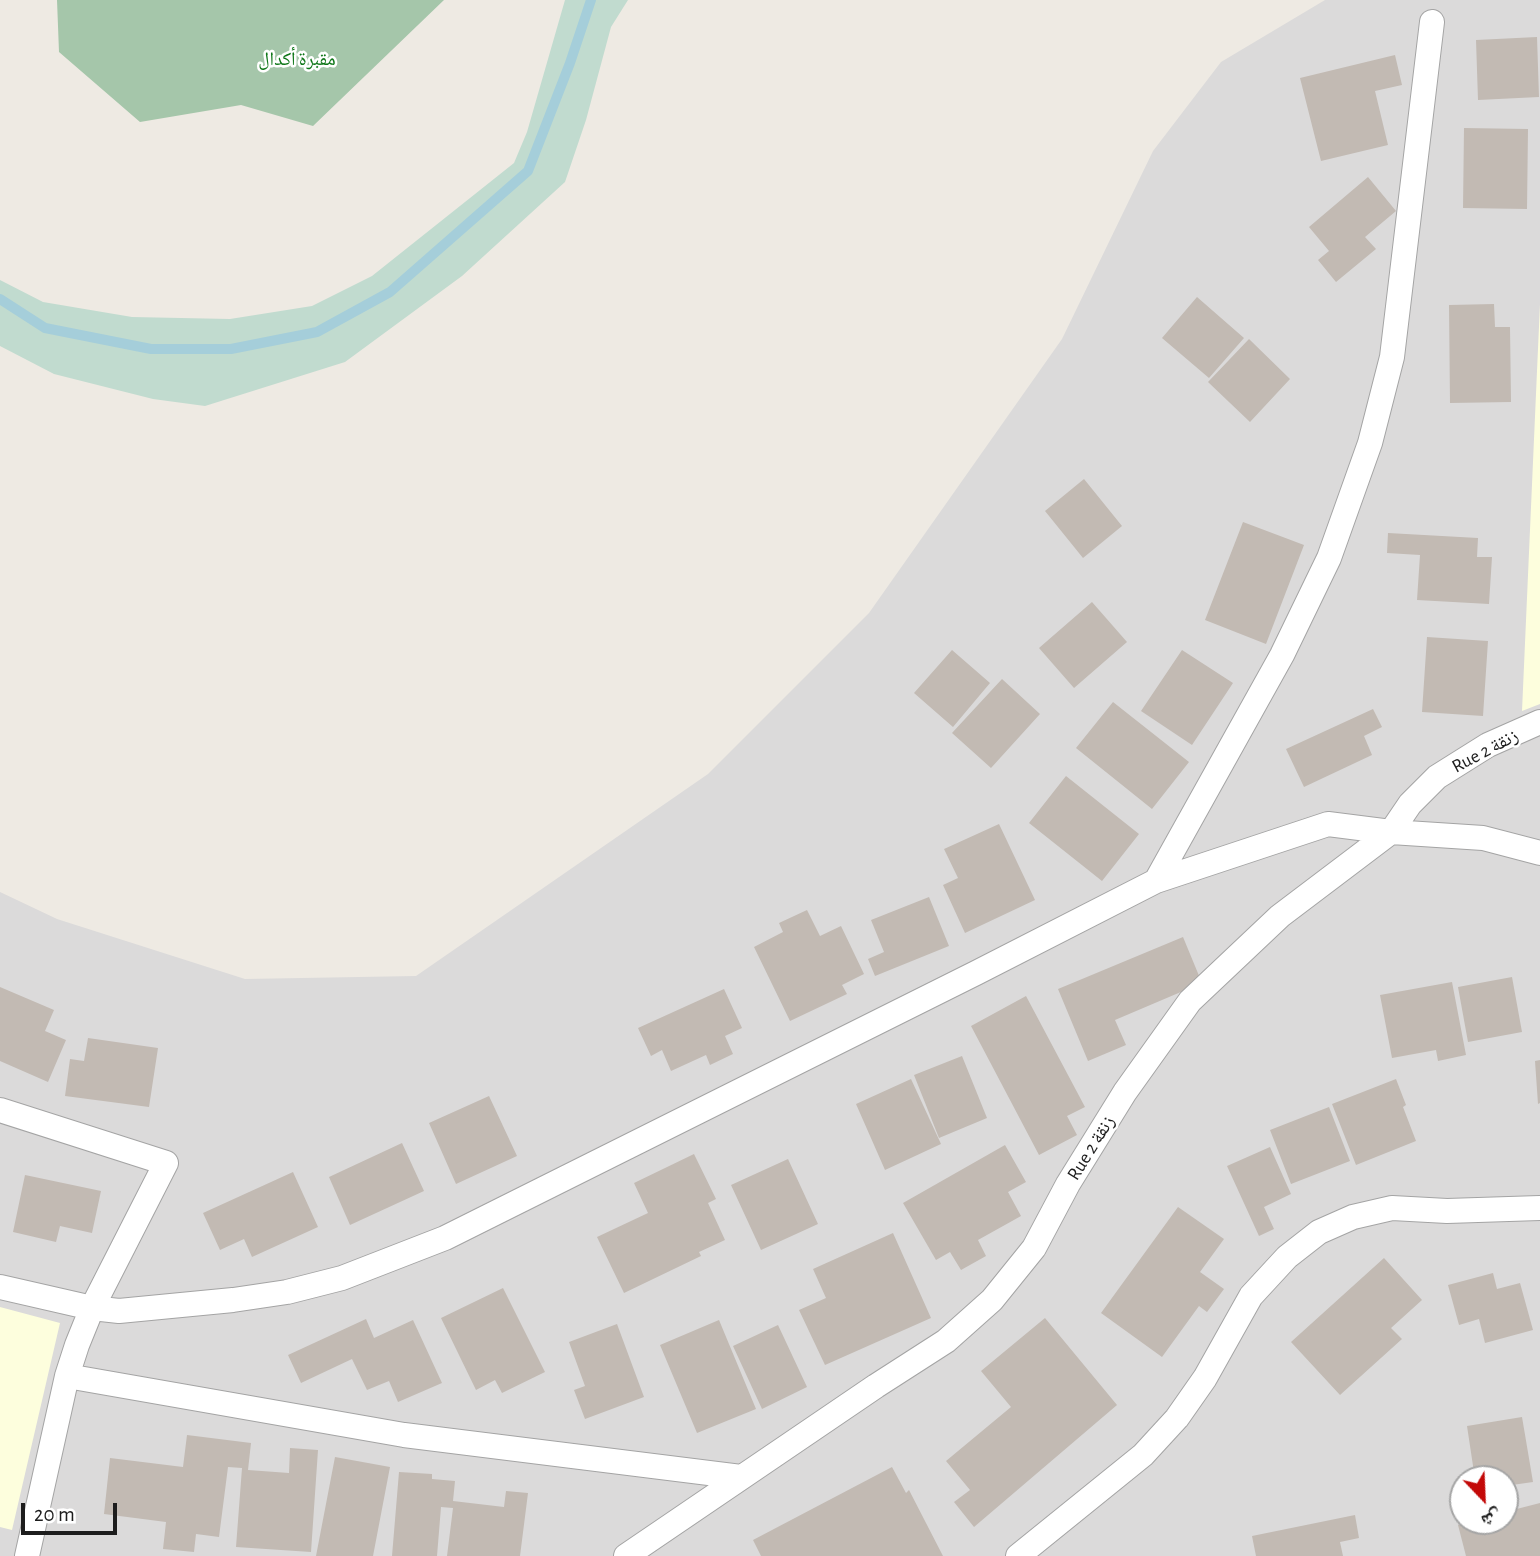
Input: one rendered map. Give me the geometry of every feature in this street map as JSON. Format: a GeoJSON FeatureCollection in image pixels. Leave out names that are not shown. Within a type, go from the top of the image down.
{"type":"FeatureCollection","features":[{"type":"Feature","properties":{"kind":"street"},"geometry":{"type":"LineString","coordinates":[[1156,881],[1283,655],[1329,558],[1370,443],[1392,357],[1432,22]]}},
{"type":"Feature","properties":{"kind":"street","name":"Rue 2 زنقة"},"geometry":{"type":"LineString","coordinates":[[626,1556],[946,1341],[992,1300],[1034,1248],[1068,1184],[1125,1091],[1190,1001],[1280,916],[1391,832],[1410,804],[1437,777],[1488,746],[1540,722]]}},
{"type":"Feature","properties":{"kind":"street"},"geometry":{"type":"LineString","coordinates":[[0,1287],[92,1308],[119,1311],[160,1309],[287,1292],[341,1278],[445,1238],[976,974],[1156,881],[1328,824],[1391,832],[1483,838],[1540,853]]}},
{"type":"Feature","properties":{"kind":"street"},"geometry":{"type":"LineString","coordinates":[[0,1111],[166,1163],[92,1308],[67,1376],[27,1556]]}},
{"type":"Feature","properties":{"kind":"street"},"geometry":{"type":"LineString","coordinates":[[1018,1556],[1143,1455],[1178,1418],[1205,1378],[1251,1296],[1287,1257],[1319,1232],[1353,1217],[1392,1208],[1447,1211],[1540,1208]]}},
{"type":"Feature","properties":{"kind":"street"},"geometry":{"type":"LineString","coordinates":[[67,1376],[404,1435],[741,1477]]}},
{"type":"Feature","properties":{"kind":"shaded area"},"geometry":{"type":"Polygon","coordinates":[[[565,0],[628,0],[611,27],[586,120],[565,182],[462,276],[345,362],[205,406],[153,399],[54,374],[0,346],[0,280],[43,302],[132,317],[230,319],[312,306],[372,276],[514,163],[527,132],[565,0]]]}},
{"type":"Feature","properties":{"kind":"shaded area"},"geometry":{"type":"Polygon","coordinates":[[[1325,0],[1540,0],[1540,1556],[0,1556],[0,892],[57,919],[245,979],[416,976],[708,774],[869,613],[1062,339],[1153,151],[1221,62],[1325,0]]]}},
{"type":"Feature","properties":{"kind":"shaded area"},"geometry":{"type":"Polygon","coordinates":[[[1540,304],[1540,704],[1522,711],[1537,371],[1540,304]]]}},
{"type":"Feature","properties":{"kind":"shaded area"},"geometry":{"type":"Polygon","coordinates":[[[0,1307],[60,1323],[12,1530],[0,1527],[0,1307]]]}},
{"type":"Feature","properties":{"kind":"green space","name":"مقبرة أكدال"},"geometry":{"type":"Polygon","coordinates":[[[57,0],[444,0],[313,126],[241,105],[140,122],[59,52],[57,0]]]}},
{"type":"Feature","properties":{"kind":"building"},"geometry":{"type":"Polygon","coordinates":[[[1537,37],[1539,97],[1478,100],[1476,40],[1537,37]]]}},
{"type":"Feature","properties":{"kind":"building"},"geometry":{"type":"Polygon","coordinates":[[[1395,55],[1402,85],[1375,91],[1388,145],[1321,161],[1300,78],[1395,55]]]}},
{"type":"Feature","properties":{"kind":"building"},"geometry":{"type":"Polygon","coordinates":[[[1464,128],[1528,129],[1527,209],[1463,208],[1464,128]]]}},
{"type":"Feature","properties":{"kind":"building"},"geometry":{"type":"Polygon","coordinates":[[[1368,177],[1396,211],[1365,237],[1376,249],[1336,282],[1318,260],[1329,251],[1309,227],[1368,177]]]}},
{"type":"Feature","properties":{"kind":"building"},"geometry":{"type":"Polygon","coordinates":[[[1197,297],[1244,338],[1209,378],[1162,338],[1197,297]]]}},
{"type":"Feature","properties":{"kind":"building"},"geometry":{"type":"Polygon","coordinates":[[[1494,304],[1495,327],[1510,327],[1511,402],[1450,403],[1449,305],[1494,304]]]}},
{"type":"Feature","properties":{"kind":"building"},"geometry":{"type":"Polygon","coordinates":[[[1249,339],[1290,379],[1250,422],[1208,382],[1249,339]]]}},
{"type":"Feature","properties":{"kind":"building"},"geometry":{"type":"Polygon","coordinates":[[[1084,479],[1122,526],[1083,558],[1045,511],[1084,479]]]}},
{"type":"Feature","properties":{"kind":"building"},"geometry":{"type":"Polygon","coordinates":[[[1243,522],[1304,545],[1266,644],[1205,620],[1243,522]]]}},
{"type":"Feature","properties":{"kind":"building"},"geometry":{"type":"Polygon","coordinates":[[[1388,533],[1478,538],[1477,557],[1492,557],[1489,604],[1417,600],[1420,555],[1387,553],[1388,533]]]}},
{"type":"Feature","properties":{"kind":"building"},"geometry":{"type":"Polygon","coordinates":[[[1092,602],[1127,642],[1074,688],[1039,648],[1092,602]]]}},
{"type":"Feature","properties":{"kind":"building"},"geometry":{"type":"Polygon","coordinates":[[[1427,637],[1488,641],[1483,716],[1422,712],[1427,637]]]}},
{"type":"Feature","properties":{"kind":"building"},"geometry":{"type":"Polygon","coordinates":[[[952,650],[990,683],[953,727],[914,693],[952,650]]]}},
{"type":"Feature","properties":{"kind":"building"},"geometry":{"type":"Polygon","coordinates":[[[1182,650],[1233,683],[1192,745],[1141,711],[1182,650]]]}},
{"type":"Feature","properties":{"kind":"building"},"geometry":{"type":"Polygon","coordinates":[[[1002,679],[1040,714],[991,768],[952,733],[1002,679]]]}},
{"type":"Feature","properties":{"kind":"building"},"geometry":{"type":"Polygon","coordinates":[[[1113,702],[1189,762],[1152,809],[1076,748],[1113,702]]]}},
{"type":"Feature","properties":{"kind":"building"},"geometry":{"type":"Polygon","coordinates":[[[1373,709],[1382,727],[1364,736],[1372,755],[1304,787],[1286,749],[1373,709]]]}},
{"type":"Feature","properties":{"kind":"building"},"geometry":{"type":"Polygon","coordinates":[[[1066,776],[1139,834],[1102,881],[1029,823],[1066,776]]]}},
{"type":"Feature","properties":{"kind":"building"},"geometry":{"type":"Polygon","coordinates":[[[999,824],[1035,900],[965,933],[943,885],[958,878],[944,849],[999,824]]]}},
{"type":"Feature","properties":{"kind":"building"},"geometry":{"type":"Polygon","coordinates":[[[929,897],[949,946],[875,976],[868,959],[884,952],[871,920],[929,897]]]}},
{"type":"Feature","properties":{"kind":"building"},"geometry":{"type":"Polygon","coordinates":[[[807,910],[820,936],[841,926],[864,974],[842,985],[847,994],[790,1021],[754,947],[783,932],[779,923],[807,910]]]}},
{"type":"Feature","properties":{"kind":"building"},"geometry":{"type":"Polygon","coordinates":[[[1183,937],[1202,983],[1115,1020],[1126,1045],[1088,1061],[1058,989],[1183,937]]]}},
{"type":"Feature","properties":{"kind":"building"},"geometry":{"type":"Polygon","coordinates":[[[1512,977],[1522,1032],[1468,1042],[1458,987],[1512,977]]]}},
{"type":"Feature","properties":{"kind":"building"},"geometry":{"type":"Polygon","coordinates":[[[1452,982],[1466,1055],[1438,1061],[1436,1050],[1392,1058],[1380,995],[1452,982]]]}},
{"type":"Feature","properties":{"kind":"building"},"geometry":{"type":"Polygon","coordinates":[[[0,987],[54,1010],[45,1031],[66,1040],[48,1082],[0,1061],[0,987]]]}},
{"type":"Feature","properties":{"kind":"building"},"geometry":{"type":"Polygon","coordinates":[[[724,989],[742,1028],[725,1036],[733,1054],[710,1065],[706,1055],[671,1071],[662,1050],[651,1056],[638,1028],[724,989]]]}},
{"type":"Feature","properties":{"kind":"building"},"geometry":{"type":"Polygon","coordinates":[[[1026,996],[1085,1107],[1067,1116],[1077,1135],[1039,1155],[971,1026],[1026,996]]]}},
{"type":"Feature","properties":{"kind":"building"},"geometry":{"type":"Polygon","coordinates":[[[88,1038],[158,1048],[149,1107],[65,1096],[70,1059],[84,1061],[88,1038]]]}},
{"type":"Feature","properties":{"kind":"building"},"geometry":{"type":"Polygon","coordinates":[[[962,1056],[987,1118],[939,1138],[914,1075],[962,1056]]]}},
{"type":"Feature","properties":{"kind":"building"},"geometry":{"type":"Polygon","coordinates":[[[1540,1060],[1540,1103],[1538,1104],[1535,1061],[1540,1060]]]}},
{"type":"Feature","properties":{"kind":"building"},"geometry":{"type":"Polygon","coordinates":[[[911,1079],[941,1144],[885,1170],[856,1104],[911,1079]]]}},
{"type":"Feature","properties":{"kind":"building"},"geometry":{"type":"Polygon","coordinates":[[[1396,1079],[1416,1141],[1356,1165],[1332,1104],[1396,1079]]]}},
{"type":"Feature","properties":{"kind":"building"},"geometry":{"type":"Polygon","coordinates":[[[489,1096],[517,1156],[456,1184],[429,1123],[489,1096]]]}},
{"type":"Feature","properties":{"kind":"building"},"geometry":{"type":"Polygon","coordinates":[[[1329,1107],[1350,1161],[1291,1184],[1270,1130],[1329,1107]]]}},
{"type":"Feature","properties":{"kind":"building"},"geometry":{"type":"Polygon","coordinates":[[[402,1143],[424,1191],[350,1225],[329,1177],[402,1143]]]}},
{"type":"Feature","properties":{"kind":"building"},"geometry":{"type":"Polygon","coordinates":[[[1005,1145],[1026,1182],[1008,1192],[1021,1216],[978,1240],[986,1256],[961,1270],[950,1252],[936,1260],[903,1203],[1005,1145]]]}},
{"type":"Feature","properties":{"kind":"building"},"geometry":{"type":"Polygon","coordinates":[[[1270,1147],[1291,1194],[1264,1207],[1274,1229],[1259,1236],[1227,1166],[1270,1147]]]}},
{"type":"Feature","properties":{"kind":"building"},"geometry":{"type":"Polygon","coordinates":[[[694,1154],[716,1199],[708,1203],[725,1240],[699,1252],[701,1256],[624,1293],[597,1237],[648,1213],[634,1183],[694,1154]]]}},
{"type":"Feature","properties":{"kind":"building"},"geometry":{"type":"Polygon","coordinates":[[[788,1159],[818,1224],[761,1250],[731,1185],[788,1159]]]}},
{"type":"Feature","properties":{"kind":"building"},"geometry":{"type":"Polygon","coordinates":[[[293,1172],[318,1227],[252,1257],[244,1239],[220,1250],[203,1213],[293,1172]]]}},
{"type":"Feature","properties":{"kind":"building"},"geometry":{"type":"Polygon","coordinates":[[[25,1175],[101,1191],[92,1233],[60,1226],[56,1242],[13,1232],[25,1175]]]}},
{"type":"Feature","properties":{"kind":"building"},"geometry":{"type":"Polygon","coordinates":[[[1178,1207],[1224,1239],[1200,1272],[1224,1289],[1207,1312],[1199,1306],[1162,1357],[1101,1313],[1178,1207]]]}},
{"type":"Feature","properties":{"kind":"building"},"geometry":{"type":"Polygon","coordinates":[[[893,1233],[931,1318],[825,1365],[799,1310],[826,1298],[813,1269],[893,1233]]]}},
{"type":"Feature","properties":{"kind":"building"},"geometry":{"type":"Polygon","coordinates":[[[1384,1258],[1422,1300],[1391,1328],[1402,1339],[1340,1395],[1291,1342],[1384,1258]]]}},
{"type":"Feature","properties":{"kind":"building"},"geometry":{"type":"Polygon","coordinates":[[[1493,1273],[1497,1289],[1520,1283],[1533,1330],[1485,1343],[1479,1319],[1459,1325],[1448,1285],[1493,1273]]]}},
{"type":"Feature","properties":{"kind":"building"},"geometry":{"type":"Polygon","coordinates":[[[503,1288],[545,1372],[502,1393],[495,1380],[476,1390],[441,1318],[503,1288]]]}},
{"type":"Feature","properties":{"kind":"building"},"geometry":{"type":"Polygon","coordinates":[[[1045,1318],[1117,1405],[974,1527],[954,1502],[970,1490],[946,1461],[1011,1407],[981,1371],[1045,1318]]]}},
{"type":"Feature","properties":{"kind":"building"},"geometry":{"type":"Polygon","coordinates":[[[366,1319],[374,1338],[413,1320],[442,1383],[398,1402],[389,1381],[367,1390],[352,1359],[301,1383],[288,1355],[366,1319]]]}},
{"type":"Feature","properties":{"kind":"building"},"geometry":{"type":"Polygon","coordinates":[[[719,1320],[756,1409],[697,1433],[660,1345],[719,1320]]]}},
{"type":"Feature","properties":{"kind":"building"},"geometry":{"type":"Polygon","coordinates":[[[617,1324],[644,1397],[585,1419],[574,1390],[585,1386],[569,1342],[617,1324]]]}},
{"type":"Feature","properties":{"kind":"building"},"geometry":{"type":"Polygon","coordinates":[[[778,1325],[807,1387],[762,1409],[733,1346],[778,1325]]]}},
{"type":"Feature","properties":{"kind":"building"},"geometry":{"type":"Polygon","coordinates":[[[1522,1417],[1533,1482],[1519,1484],[1519,1465],[1473,1465],[1467,1426],[1522,1417]]]}},
{"type":"Feature","properties":{"kind":"building"},"geometry":{"type":"Polygon","coordinates":[[[187,1435],[251,1443],[248,1470],[289,1473],[290,1448],[318,1450],[311,1552],[236,1547],[242,1468],[228,1467],[219,1537],[196,1534],[194,1552],[163,1549],[166,1522],[104,1514],[110,1458],[183,1467],[187,1435]]]}},
{"type":"Feature","properties":{"kind":"building"},"geometry":{"type":"Polygon","coordinates":[[[335,1457],[390,1467],[373,1556],[316,1556],[335,1457]]]}},
{"type":"Feature","properties":{"kind":"building"},"geometry":{"type":"Polygon","coordinates":[[[892,1467],[906,1493],[909,1490],[943,1556],[761,1556],[753,1540],[892,1467]]]}},
{"type":"Feature","properties":{"kind":"building"},"geometry":{"type":"Polygon","coordinates":[[[399,1472],[432,1474],[432,1479],[455,1481],[453,1501],[504,1507],[506,1491],[528,1493],[520,1556],[447,1556],[453,1508],[441,1507],[437,1556],[392,1556],[399,1472]]]}},
{"type":"Feature","properties":{"kind":"building"},"geometry":{"type":"Polygon","coordinates":[[[1540,1503],[1540,1556],[1466,1556],[1461,1535],[1519,1535],[1519,1508],[1540,1503]]]}},
{"type":"Feature","properties":{"kind":"building"},"geometry":{"type":"Polygon","coordinates":[[[1355,1515],[1359,1538],[1340,1542],[1343,1556],[1256,1556],[1252,1536],[1355,1515]]]}},
{"type":"Feature","properties":{"kind":"waterway"},"geometry":{"type":"LineString","coordinates":[[0,299],[45,328],[151,349],[231,349],[317,332],[390,292],[528,171],[591,0]]}}]}
